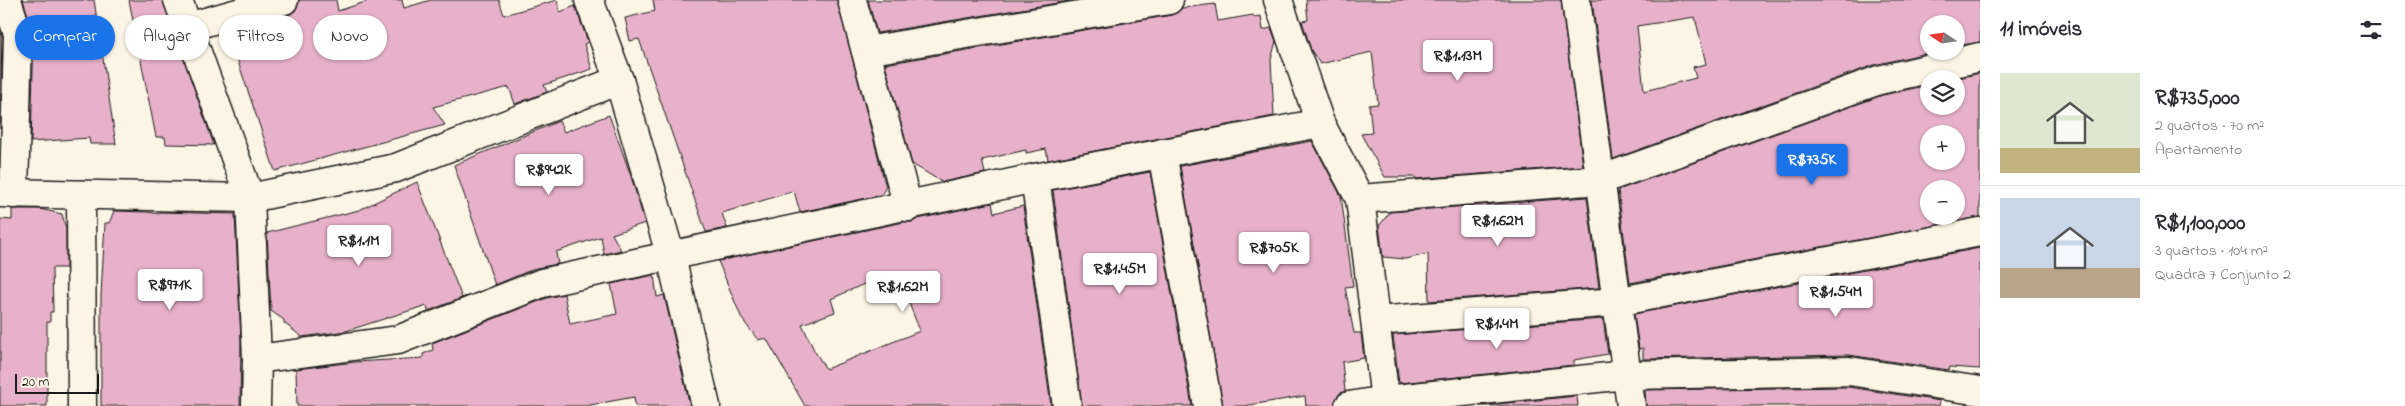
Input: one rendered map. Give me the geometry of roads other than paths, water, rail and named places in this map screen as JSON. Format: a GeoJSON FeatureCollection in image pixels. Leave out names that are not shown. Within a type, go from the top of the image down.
{"type":"FeatureCollection","features":[{"type":"Feature","properties":{"kind":"street"},"geometry":{"type":"LineString","coordinates":[[7,0],[18,34],[7,193],[250,198],[396,168],[619,80]]}},
{"type":"Feature","properties":{"kind":"street"},"geometry":{"type":"LineString","coordinates":[[178,0],[183,15]]}},
{"type":"Feature","properties":{"kind":"street"},"geometry":{"type":"LineString","coordinates":[[209,22],[284,0]]}},
{"type":"Feature","properties":{"kind":"street"},"geometry":{"type":"LineString","coordinates":[[589,0],[619,80],[671,257],[706,406]]}},
{"type":"Feature","properties":{"kind":"street"},"geometry":{"type":"LineString","coordinates":[[852,0],[908,206]]}},
{"type":"Feature","properties":{"kind":"street"},"geometry":{"type":"LineString","coordinates":[[866,51],[1169,0]]}},
{"type":"Feature","properties":{"kind":"street"},"geometry":{"type":"LineString","coordinates":[[1278,0],[1320,123],[1360,199],[1385,400]]}},
{"type":"Feature","properties":{"kind":"street"},"geometry":{"type":"LineString","coordinates":[[1576,0],[1631,406]]}},
{"type":"Feature","properties":{"kind":"street"},"geometry":{"type":"LineString","coordinates":[[1360,199],[1600,180],[1878,80],[1980,57]]}},
{"type":"Feature","properties":{"kind":"street"},"geometry":{"type":"LineString","coordinates":[[200,60],[250,198],[257,359],[256,406]]}},
{"type":"Feature","properties":{"kind":"street"},"geometry":{"type":"LineString","coordinates":[[257,359],[398,340],[542,283],[1035,178],[1320,123]]}},
{"type":"Feature","properties":{"kind":"street"},"geometry":{"type":"LineString","coordinates":[[1162,152],[1208,406]]}},
{"type":"Feature","properties":{"kind":"street"},"geometry":{"type":"LineString","coordinates":[[1035,178],[1067,406]]}},
{"type":"Feature","properties":{"kind":"street"},"geometry":{"type":"LineString","coordinates":[[81,195],[82,406]]}},
{"type":"Feature","properties":{"kind":"street"},"geometry":{"type":"LineString","coordinates":[[1376,321],[1616,302],[1980,232]]}},
{"type":"Feature","properties":{"kind":"street"},"geometry":{"type":"LineString","coordinates":[[1349,406],[1385,400],[1627,375],[1849,370],[1980,391]]}}]}
